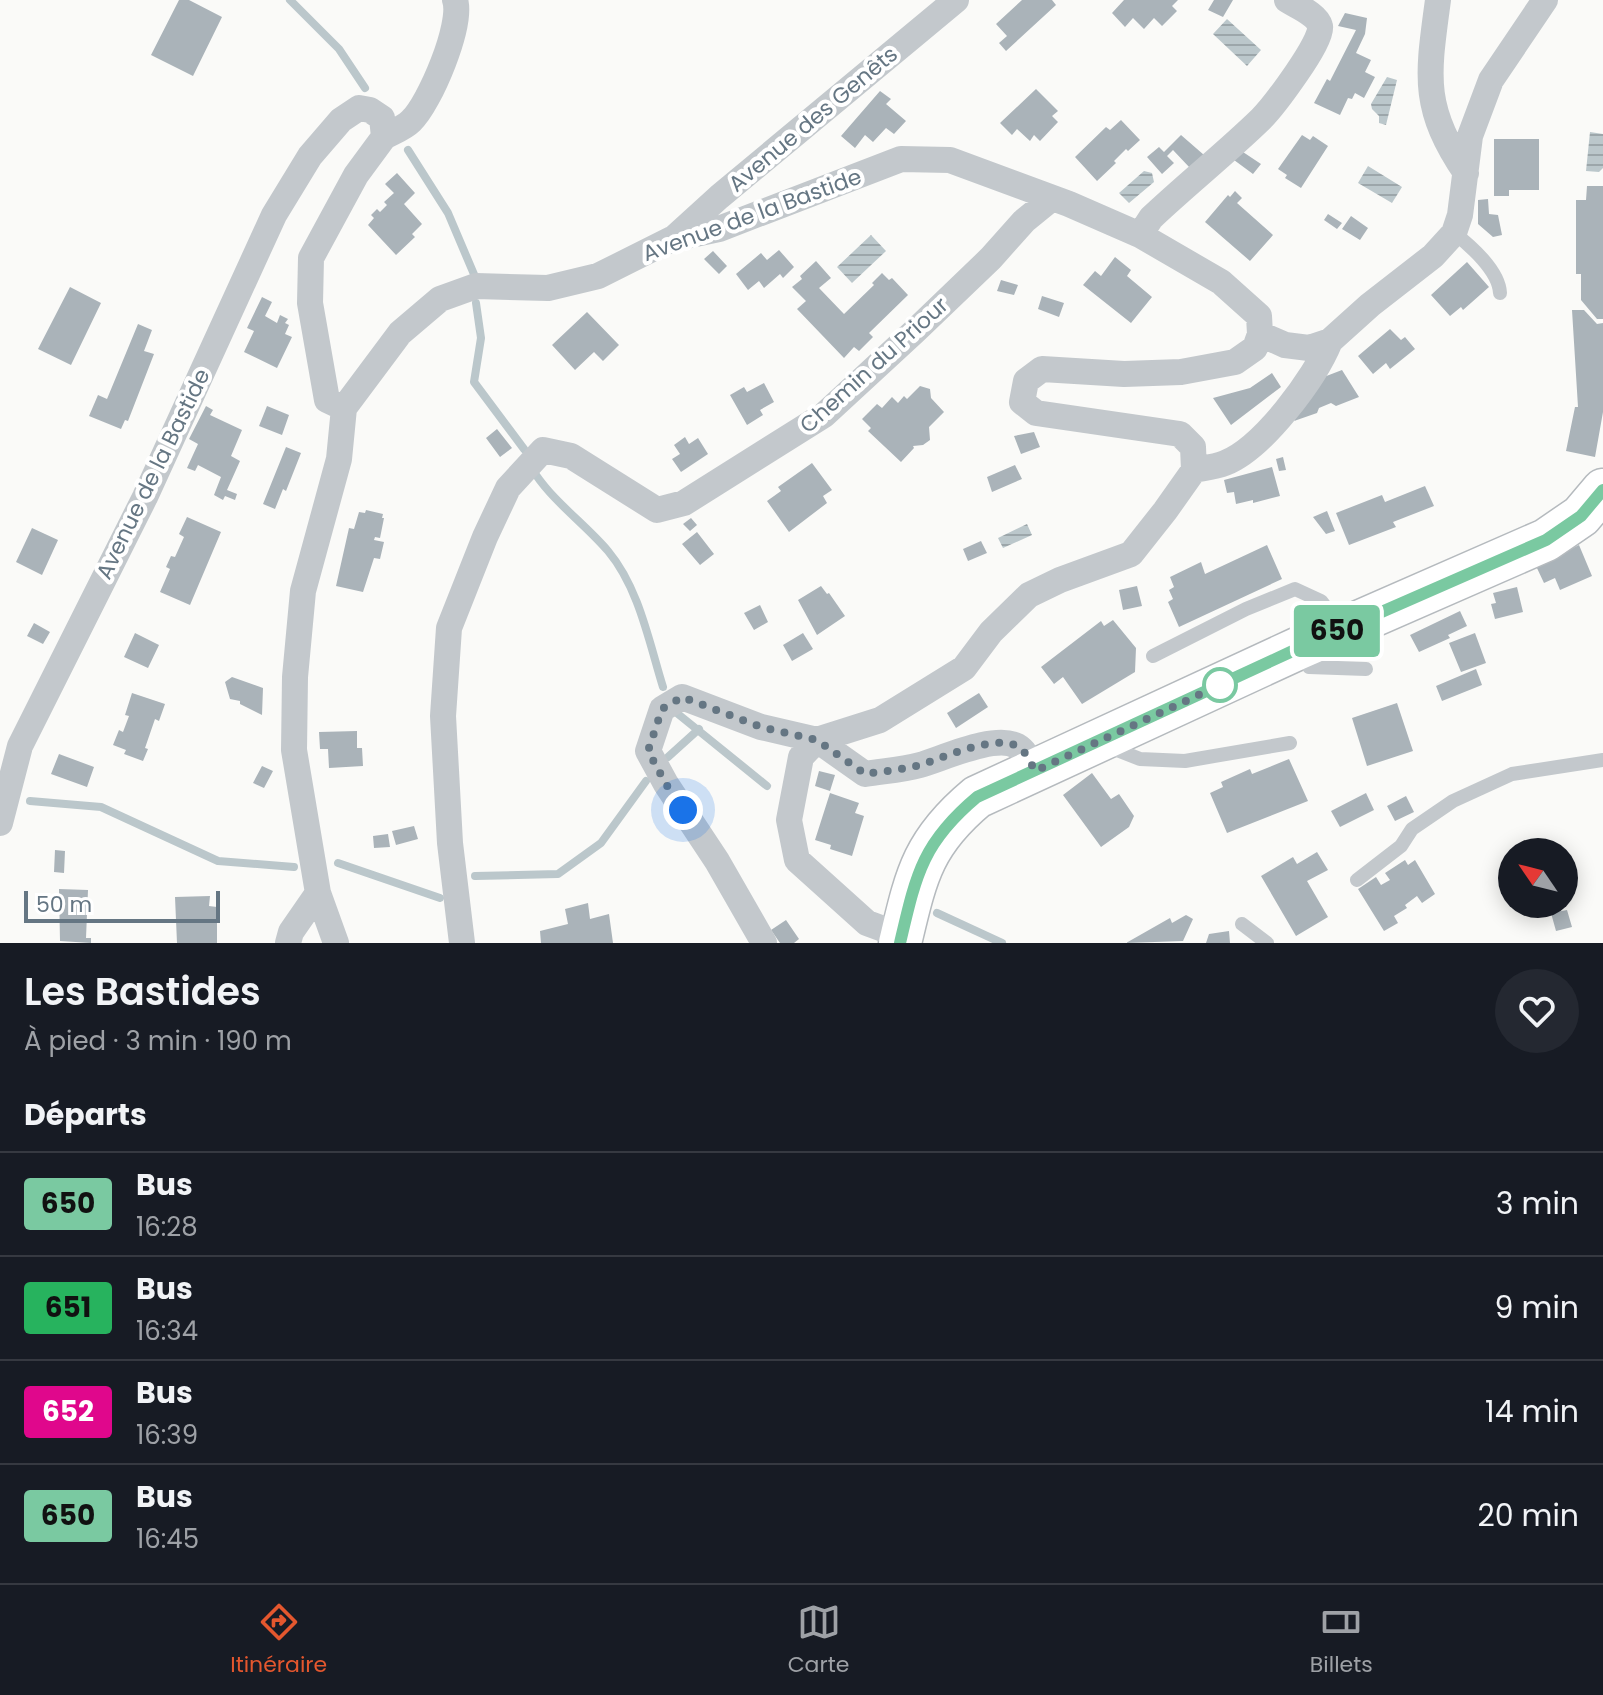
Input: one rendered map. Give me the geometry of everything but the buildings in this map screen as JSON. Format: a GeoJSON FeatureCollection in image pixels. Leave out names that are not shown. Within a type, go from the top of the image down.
{"type":"FeatureCollection","features":[{"type":"Feature","properties":{"kind":"main road"},"geometry":{"type":"LineString","coordinates":[[901,940],[913,890],[934,840],[977,797],[1341,629],[1546,540],[1581,516],[1603,490]]}},
{"type":"Feature","properties":{"kind":"street"},"geometry":{"type":"LineString","coordinates":[[336,943],[318,893],[294,750],[295,677],[303,591],[339,459],[344,408],[327,400],[310,303],[311,258],[356,175],[384,137],[411,121],[431,93],[450,44],[457,6],[455,0]]}},
{"type":"Feature","properties":{"kind":"street","name":"Avenue des Genêts"},"geometry":{"type":"LineString","coordinates":[[672,239],[956,0]]}},
{"type":"Feature","properties":{"kind":"street"},"geometry":{"type":"LineString","coordinates":[[1140,235],[1151,218],[1264,116],[1308,56],[1320,36],[1320,26],[1316,19],[1287,0]]}},
{"type":"Feature","properties":{"kind":"street"},"geometry":{"type":"LineString","coordinates":[[1438,0],[1429,79],[1434,113],[1448,146],[1466,173]]}},
{"type":"Feature","properties":{"kind":"street"},"geometry":{"type":"LineString","coordinates":[[901,940],[867,923],[797,860],[789,820],[801,757],[817,740],[880,720],[964,668],[991,632],[1029,595],[1131,554],[1194,470],[1193,447],[1180,434],[1036,413],[1022,402],[1026,381],[1042,369],[1124,374],[1181,372],[1235,362],[1255,348],[1260,334],[1285,345],[1309,348],[1330,341],[1433,256],[1454,233],[1460,215],[1470,136],[1491,80],[1543,2]]}},
{"type":"Feature","properties":{"kind":"street","name":"Avenue de la Bastide"},"geometry":{"type":"LineString","coordinates":[[0,823],[20,746],[145,497],[274,215],[310,156],[341,120],[359,108],[370,110],[382,118],[384,137]]}},
{"type":"Feature","properties":{"kind":"street","name":"Avenue de la Bastide"},"geometry":{"type":"LineString","coordinates":[[344,408],[400,333],[440,299],[476,286],[548,288],[598,276],[672,239],[719,229],[901,159],[950,160],[1069,204],[1140,235],[1221,282],[1259,316],[1260,334]]}},
{"type":"Feature","properties":{"kind":"street","name":"Chemin du Priour"},"geometry":{"type":"LineString","coordinates":[[462,943],[450,843],[443,716],[449,628],[508,488],[543,450],[571,456],[657,510],[684,503],[824,415],[991,258],[1024,221],[1051,199]]}},
{"type":"Feature","properties":{"kind":"street"},"geometry":{"type":"LineString","coordinates":[[1194,470],[1227,462],[1263,436],[1321,364],[1330,341]]}},
{"type":"Feature","properties":{"kind":"street"},"geometry":{"type":"LineString","coordinates":[[764,943],[648,751],[662,709],[682,697],[761,727],[817,740],[865,774],[917,766],[977,747],[1005,742],[1024,751],[1035,771]]}},
{"type":"Feature","properties":{"kind":"street"},"geometry":{"type":"LineString","coordinates":[[288,943],[291,932],[318,893]]}},
{"type":"Feature","properties":{"kind":"lane"},"geometry":{"type":"LineString","coordinates":[[1454,233],[1466,242],[1500,281],[1500,293]]}},
{"type":"Feature","properties":{"kind":"lane"},"geometry":{"type":"LineString","coordinates":[[1153,656],[1246,609],[1295,589],[1321,601],[1341,629]]}},
{"type":"Feature","properties":{"kind":"lane"},"geometry":{"type":"LineString","coordinates":[[1297,649],[1309,667],[1366,669]]}},
{"type":"Feature","properties":{"kind":"lane"},"geometry":{"type":"LineString","coordinates":[[1098,742],[1140,759],[1185,761],[1290,743]]}},
{"type":"Feature","properties":{"kind":"lane"},"geometry":{"type":"LineString","coordinates":[[1357,880],[1401,846],[1412,829],[1453,801],[1512,774],[1603,760]]}},
{"type":"Feature","properties":{"kind":"lane"},"geometry":{"type":"LineString","coordinates":[[1242,924],[1267,943]]}},
{"type":"Feature","properties":{"kind":"shaded area"},"geometry":{"type":"Polygon","coordinates":[[[1227,19],[1261,50],[1247,66],[1213,34],[1227,19]]]}},
{"type":"Feature","properties":{"kind":"shaded area"},"geometry":{"type":"Polygon","coordinates":[[[1387,77],[1397,80],[1386,125],[1379,123],[1379,116],[1371,104],[1387,77]]]}},
{"type":"Feature","properties":{"kind":"shaded area"},"geometry":{"type":"Polygon","coordinates":[[[1590,132],[1603,134],[1603,168],[1599,172],[1586,171],[1590,132]]]}},
{"type":"Feature","properties":{"kind":"shaded area"},"geometry":{"type":"Polygon","coordinates":[[[1368,166],[1402,187],[1392,203],[1358,183],[1368,166]]]}},
{"type":"Feature","properties":{"kind":"shaded area"},"geometry":{"type":"Polygon","coordinates":[[[1144,171],[1152,173],[1154,182],[1129,203],[1119,193],[1144,171]]]}},
{"type":"Feature","properties":{"kind":"shaded area"},"geometry":{"type":"Polygon","coordinates":[[[871,235],[886,251],[852,283],[837,267],[871,235]]]}},
{"type":"Feature","properties":{"kind":"shaded area"},"geometry":{"type":"Polygon","coordinates":[[[1027,524],[1032,535],[1003,548],[998,538],[1027,524]]]}},
{"type":"Feature","properties":{"kind":"waterway"},"geometry":{"type":"LineString","coordinates":[[290,0],[339,49],[365,88]]}},
{"type":"Feature","properties":{"kind":"waterway"},"geometry":{"type":"LineString","coordinates":[[408,150],[448,213],[476,279]]}},
{"type":"Feature","properties":{"kind":"waterway"},"geometry":{"type":"LineString","coordinates":[[476,303],[481,338],[474,382],[524,449]]}},
{"type":"Feature","properties":{"kind":"waterway"},"geometry":{"type":"LineString","coordinates":[[536,475],[619,566],[642,616],[663,687]]}},
{"type":"Feature","properties":{"kind":"waterway"},"geometry":{"type":"LineString","coordinates":[[678,714],[767,786]]}},
{"type":"Feature","properties":{"kind":"waterway"},"geometry":{"type":"LineString","coordinates":[[668,757],[699,729]]}},
{"type":"Feature","properties":{"kind":"waterway"},"geometry":{"type":"LineString","coordinates":[[475,876],[558,874],[601,843],[646,781]]}},
{"type":"Feature","properties":{"kind":"waterway"},"geometry":{"type":"LineString","coordinates":[[30,801],[101,807],[218,861],[294,867]]}},
{"type":"Feature","properties":{"kind":"waterway"},"geometry":{"type":"LineString","coordinates":[[338,863],[440,898]]}},
{"type":"Feature","properties":{"kind":"waterway"},"geometry":{"type":"LineString","coordinates":[[937,913],[1002,943]]}},
{"type":"Feature","properties":{"kind":"bus line","name":"650"},"geometry":{"type":"LineString","coordinates":[[900,943],[913,890],[934,840],[977,797],[1407,599],[1546,540],[1581,516],[1603,490]]}},
{"type":"Feature","properties":{"kind":"route"},"geometry":{"type":"LineString","coordinates":[[683,810],[648,751],[662,709],[682,697],[761,727],[817,740],[865,774],[917,766],[977,747],[1005,742],[1024,751],[1035,771],[1220,685]]}}]}
